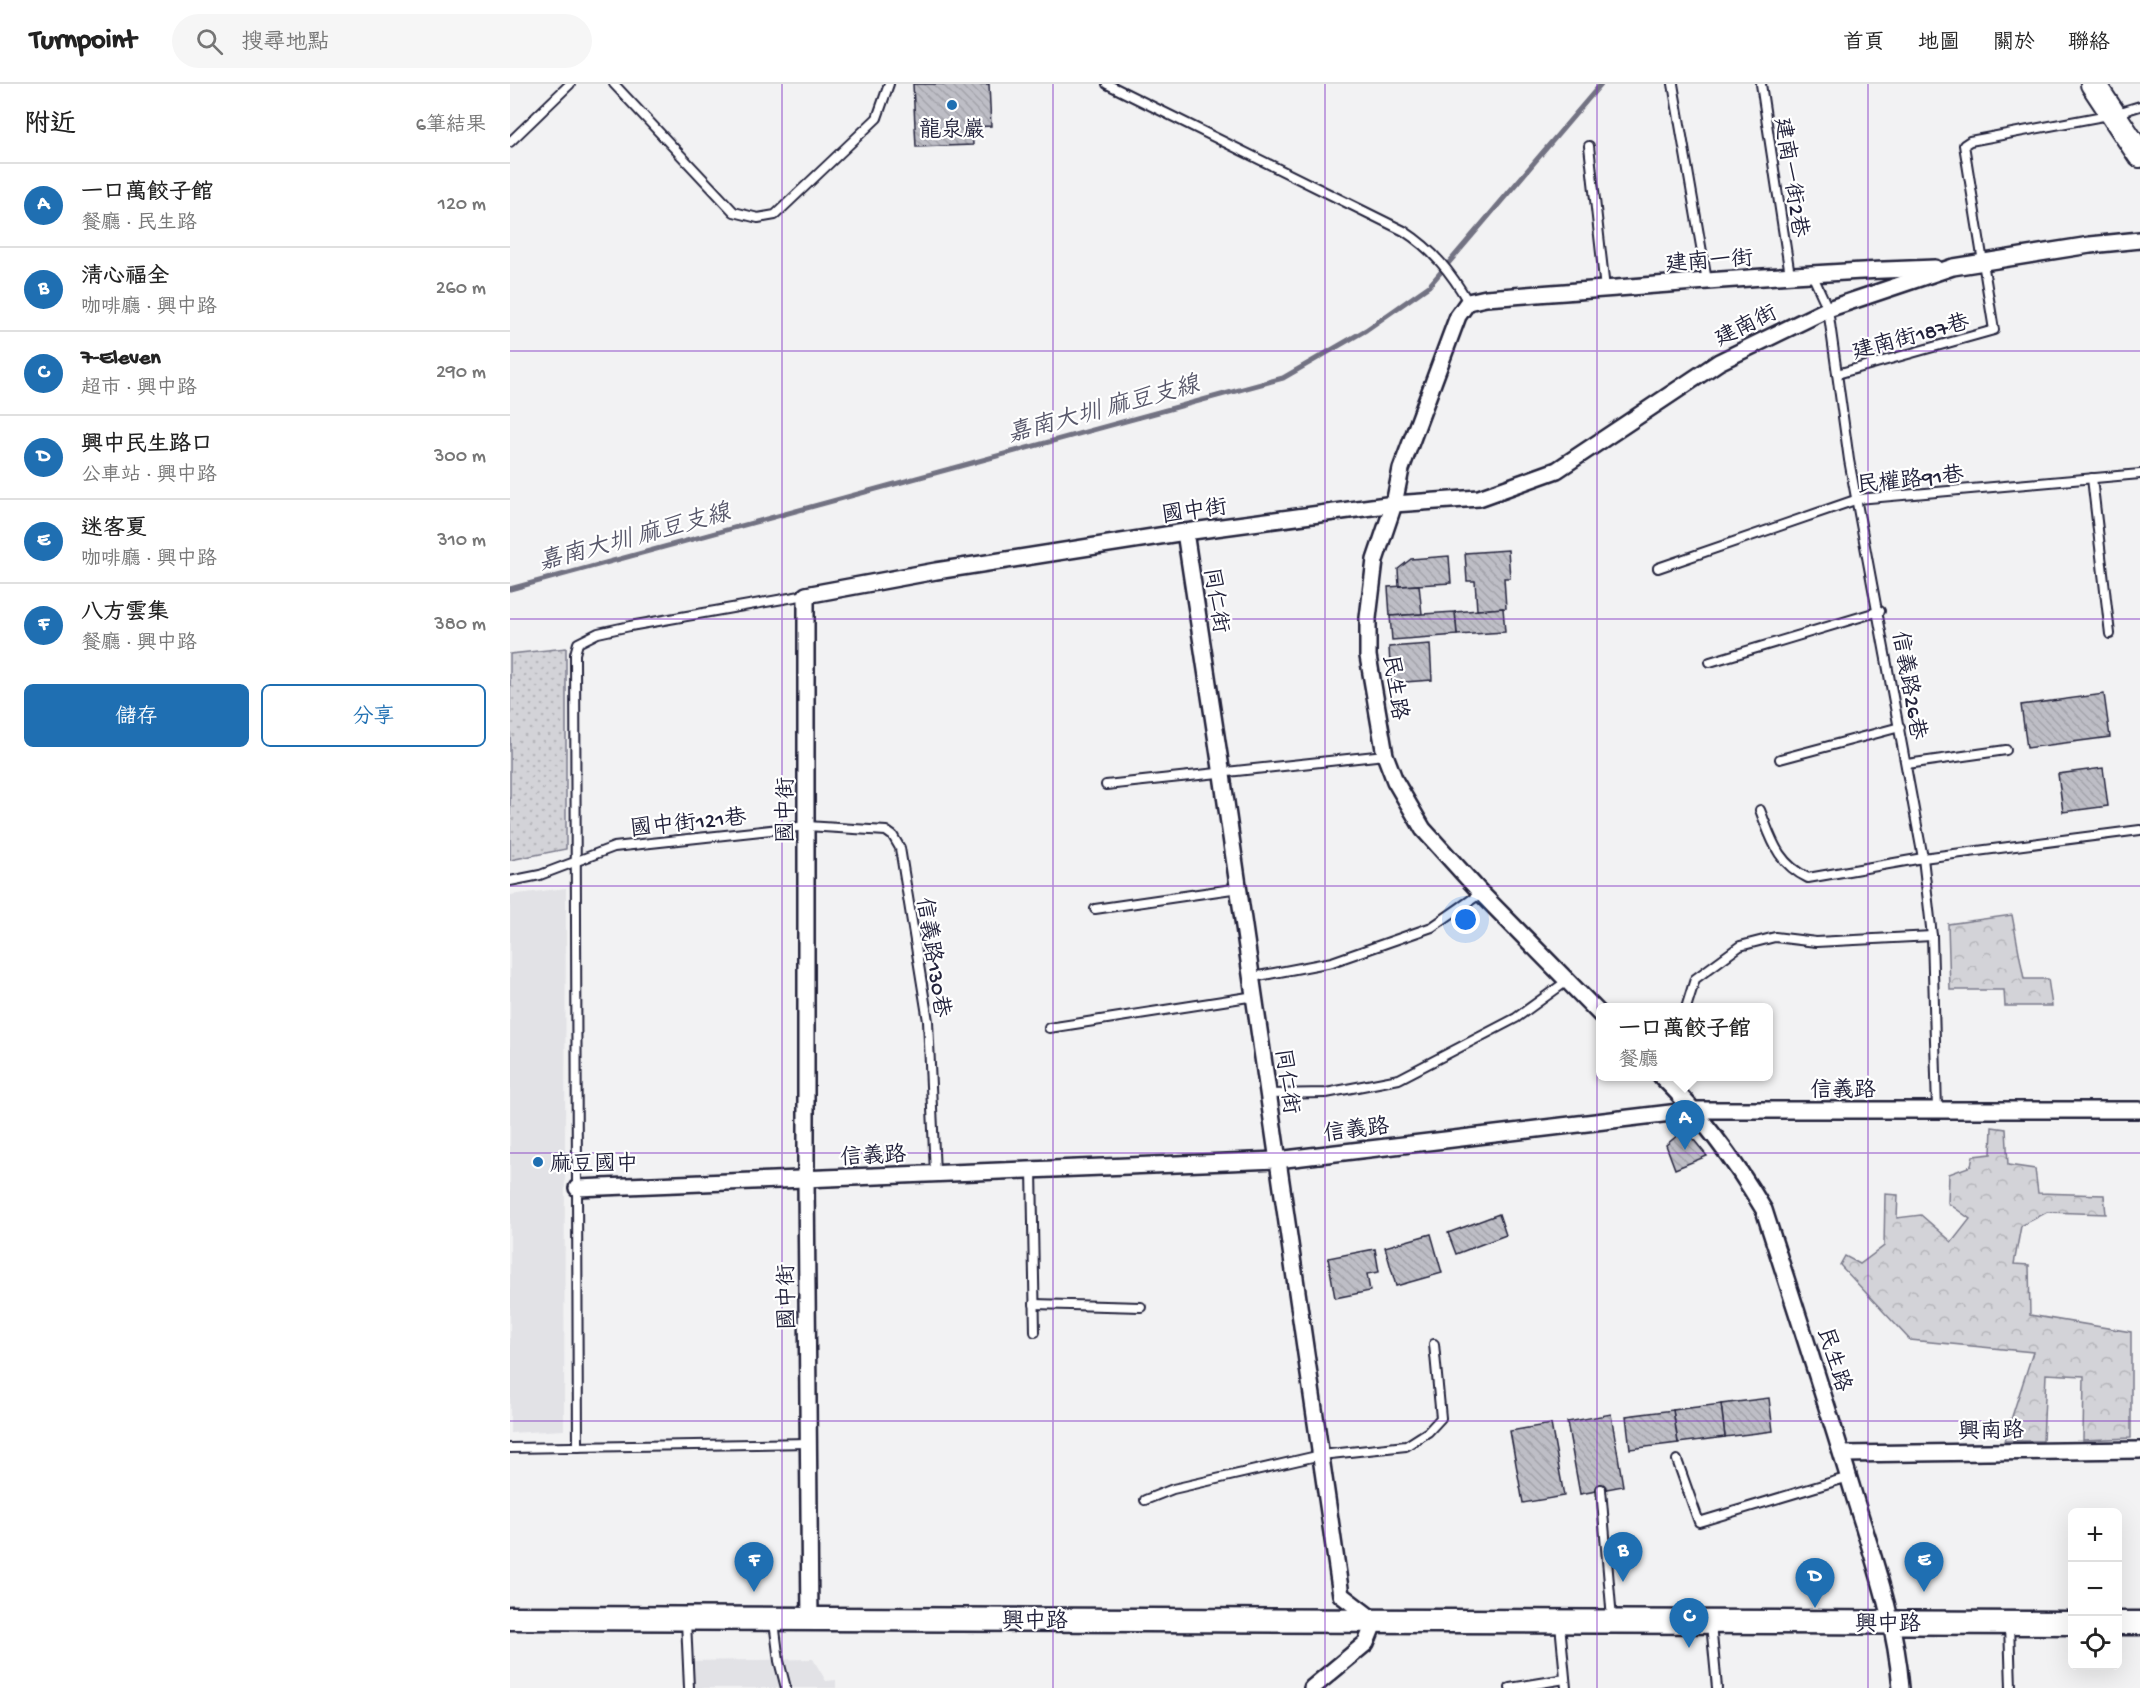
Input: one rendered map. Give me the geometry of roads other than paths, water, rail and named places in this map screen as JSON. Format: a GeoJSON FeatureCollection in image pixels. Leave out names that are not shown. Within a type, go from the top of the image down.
{"type":"FeatureCollection","features":[{"type":"Feature","properties":{"kind":"main road"},"geometry":{"type":"LineString","coordinates":[[2093,84],[2140,155]]}},
{"type":"Feature","properties":{"kind":"main road","name":"興中路"},"geometry":{"type":"LineString","coordinates":[[510,1618],[810,1621],[1612,1620],[2068,1623]]}},
{"type":"Feature","properties":{"kind":"main road"},"geometry":{"type":"LineString","coordinates":[[2122,1623],[2140,1623]]}},
{"type":"Feature","properties":{"kind":"street","name":"建南街"},"geometry":{"type":"LineString","coordinates":[[1394,504],[1479,498],[1557,471],[1719,362],[1828,309],[1953,267],[1984,260],[2140,240]]}},
{"type":"Feature","properties":{"kind":"street","name":"建南一街"},"geometry":{"type":"LineString","coordinates":[[1468,302],[1486,298],[1707,283],[1811,272],[1953,267]]}},
{"type":"Feature","properties":{"kind":"street","name":"民生路"},"geometry":{"type":"LineString","coordinates":[[1468,302],[1458,316],[1401,469],[1394,504],[1375,560],[1368,618],[1368,656],[1385,754],[1403,798],[1423,829],[1481,893],[1596,1010]]}},
{"type":"Feature","properties":{"kind":"street","name":"國中街"},"geometry":{"type":"LineString","coordinates":[[810,1621],[806,1181],[806,595],[936,571],[1185,532],[1394,504]]}},
{"type":"Feature","properties":{"kind":"street","name":"同仁街"},"geometry":{"type":"LineString","coordinates":[[1185,532],[1241,888],[1277,1160],[1341,1595],[1375,1621]]}},
{"type":"Feature","properties":{"kind":"street","name":"民生路"},"geometry":{"type":"LineString","coordinates":[[1665,1081],[1696,1110],[1743,1175],[1764,1210],[1843,1454],[1891,1622],[1900,1688]]}},
{"type":"Feature","properties":{"kind":"street","name":"信義路"},"geometry":{"type":"LineString","coordinates":[[577,1188],[806,1181],[935,1173],[1277,1160],[1696,1110],[2140,1110]]}},
{"type":"Feature","properties":{"kind":"street","name":"興南路"},"geometry":{"type":"LineString","coordinates":[[1843,1454],[2140,1450]]}},
{"type":"Feature","properties":{"kind":"street"},"geometry":{"type":"LineString","coordinates":[[1312,1688],[1366,1643],[1375,1621]]}},
{"type":"Feature","properties":{"kind":"lane"},"geometry":{"type":"LineString","coordinates":[[510,141],[570,84]]}},
{"type":"Feature","properties":{"kind":"lane"},"geometry":{"type":"LineString","coordinates":[[614,84],[734,212],[758,218],[775,215],[878,118],[889,84]]}},
{"type":"Feature","properties":{"kind":"lane"},"geometry":{"type":"LineString","coordinates":[[1107,84],[1404,231],[1426,246],[1451,273],[1468,302]]}},
{"type":"Feature","properties":{"kind":"lane"},"geometry":{"type":"LineString","coordinates":[[1673,84],[1707,283]]}},
{"type":"Feature","properties":{"kind":"lane","name":"建南一街2巷"},"geometry":{"type":"LineString","coordinates":[[1761,84],[1790,275]]}},
{"type":"Feature","properties":{"kind":"lane"},"geometry":{"type":"LineString","coordinates":[[1984,260],[1964,145],[1970,141],[2114,114],[2140,106]]}},
{"type":"Feature","properties":{"kind":"lane"},"geometry":{"type":"LineString","coordinates":[[1589,146],[1605,289]]}},
{"type":"Feature","properties":{"kind":"lane","name":"建南街187巷"},"geometry":{"type":"LineString","coordinates":[[1837,374],[1994,330],[1984,260]]}},
{"type":"Feature","properties":{"kind":"lane","name":"信義路26巷"},"geometry":{"type":"LineString","coordinates":[[1811,272],[1828,309],[1849,460],[1880,611],[1923,858],[1932,936],[1937,1110]]}},
{"type":"Feature","properties":{"kind":"lane","name":"民權路91巷"},"geometry":{"type":"LineString","coordinates":[[1658,568],[1858,499],[2140,474]]}},
{"type":"Feature","properties":{"kind":"lane"},"geometry":{"type":"LineString","coordinates":[[2092,478],[2110,634]]}},
{"type":"Feature","properties":{"kind":"lane"},"geometry":{"type":"LineString","coordinates":[[578,1446],[575,654],[578,643],[598,633],[806,595]]}},
{"type":"Feature","properties":{"kind":"lane"},"geometry":{"type":"LineString","coordinates":[[1710,662],[1880,611]]}},
{"type":"Feature","properties":{"kind":"lane"},"geometry":{"type":"LineString","coordinates":[[1780,759],[1900,727]]}},
{"type":"Feature","properties":{"kind":"lane"},"geometry":{"type":"LineString","coordinates":[[1907,764],[2006,750]]}},
{"type":"Feature","properties":{"kind":"lane"},"geometry":{"type":"LineString","coordinates":[[1106,785],[1385,754]]}},
{"type":"Feature","properties":{"kind":"lane"},"geometry":{"type":"LineString","coordinates":[[1760,810],[1775,848],[1792,870],[1809,878],[1923,858],[2140,830]]}},
{"type":"Feature","properties":{"kind":"lane","name":"國中街121巷"},"geometry":{"type":"LineString","coordinates":[[510,881],[540,875],[614,847],[807,826]]}},
{"type":"Feature","properties":{"kind":"lane","name":"信義路130巷"},"geometry":{"type":"LineString","coordinates":[[807,826],[886,831],[893,836],[900,848],[928,1021],[935,1173]]}},
{"type":"Feature","properties":{"kind":"lane"},"geometry":{"type":"LineString","coordinates":[[1095,909],[1241,888]]}},
{"type":"Feature","properties":{"kind":"lane"},"geometry":{"type":"LineString","coordinates":[[1253,977],[1332,962],[1432,927],[1481,893]]}},
{"type":"Feature","properties":{"kind":"lane"},"geometry":{"type":"LineString","coordinates":[[1688,1003],[1695,979],[1740,946],[1775,937],[1816,942],[1932,936]]}},
{"type":"Feature","properties":{"kind":"lane"},"geometry":{"type":"LineString","coordinates":[[1268,1094],[1326,1093],[1399,1079],[1516,1018],[1567,981]]}},
{"type":"Feature","properties":{"kind":"lane"},"geometry":{"type":"LineString","coordinates":[[1049,1029],[1255,996]]}},
{"type":"Feature","properties":{"kind":"lane"},"geometry":{"type":"LineString","coordinates":[[1032,1169],[1035,1332]]}},
{"type":"Feature","properties":{"kind":"lane"},"geometry":{"type":"LineString","coordinates":[[1034,1304],[1141,1307]]}},
{"type":"Feature","properties":{"kind":"lane"},"geometry":{"type":"LineString","coordinates":[[1145,1500],[1173,1489],[1321,1455],[1406,1446],[1428,1432],[1441,1418],[1434,1344]]}},
{"type":"Feature","properties":{"kind":"lane"},"geometry":{"type":"LineString","coordinates":[[510,1448],[808,1443]]}},
{"type":"Feature","properties":{"kind":"lane"},"geometry":{"type":"LineString","coordinates":[[1677,1460],[1699,1522],[1849,1477]]}},
{"type":"Feature","properties":{"kind":"lane"},"geometry":{"type":"LineString","coordinates":[[1601,1489],[1612,1620]]}},
{"type":"Feature","properties":{"kind":"lane"},"geometry":{"type":"LineString","coordinates":[[686,1619],[689,1688]]}},
{"type":"Feature","properties":{"kind":"lane"},"geometry":{"type":"LineString","coordinates":[[774,1620],[779,1661],[786,1688]]}},
{"type":"Feature","properties":{"kind":"lane"},"geometry":{"type":"LineString","coordinates":[[1510,1688],[1565,1684],[1560,1620]]}},
{"type":"Feature","properties":{"kind":"lane"},"geometry":{"type":"LineString","coordinates":[[1711,1622],[1717,1688]]}},
{"type":"Feature","properties":{"kind":"lane"},"geometry":{"type":"LineString","coordinates":[[2009,1623],[2011,1688]]}},
{"type":"Feature","properties":{"kind":"waterway","name":"嘉南大圳 麻豆支線"},"geometry":{"type":"LineString","coordinates":[[510,589],[1283,378],[1366,330],[1429,286],[1601,84]]}},
{"type":"Feature","properties":{"kind":"place","name":"龍泉巖"},"geometry":{"type":"Point","coordinates":[952,105]}},
{"type":"Feature","properties":{"kind":"place","name":"一口萬餃子館"},"geometry":{"type":"Point","coordinates":[1685,1150]}},
{"type":"Feature","properties":{"kind":"place","name":"麻豆國中"},"geometry":{"type":"Point","coordinates":[538,1162]}},
{"type":"Feature","properties":{"kind":"place","name":"清心福全"},"geometry":{"type":"Point","coordinates":[1623,1582]}},
{"type":"Feature","properties":{"kind":"place","name":"八方雲集"},"geometry":{"type":"Point","coordinates":[754,1592]}},
{"type":"Feature","properties":{"kind":"place","name":"迷客夏"},"geometry":{"type":"Point","coordinates":[1924,1592]}},
{"type":"Feature","properties":{"kind":"place","name":"興中民生路口"},"geometry":{"type":"Point","coordinates":[1815,1608]}},
{"type":"Feature","properties":{"kind":"place","name":"7-Eleven"},"geometry":{"type":"Point","coordinates":[1689,1648]}}]}
